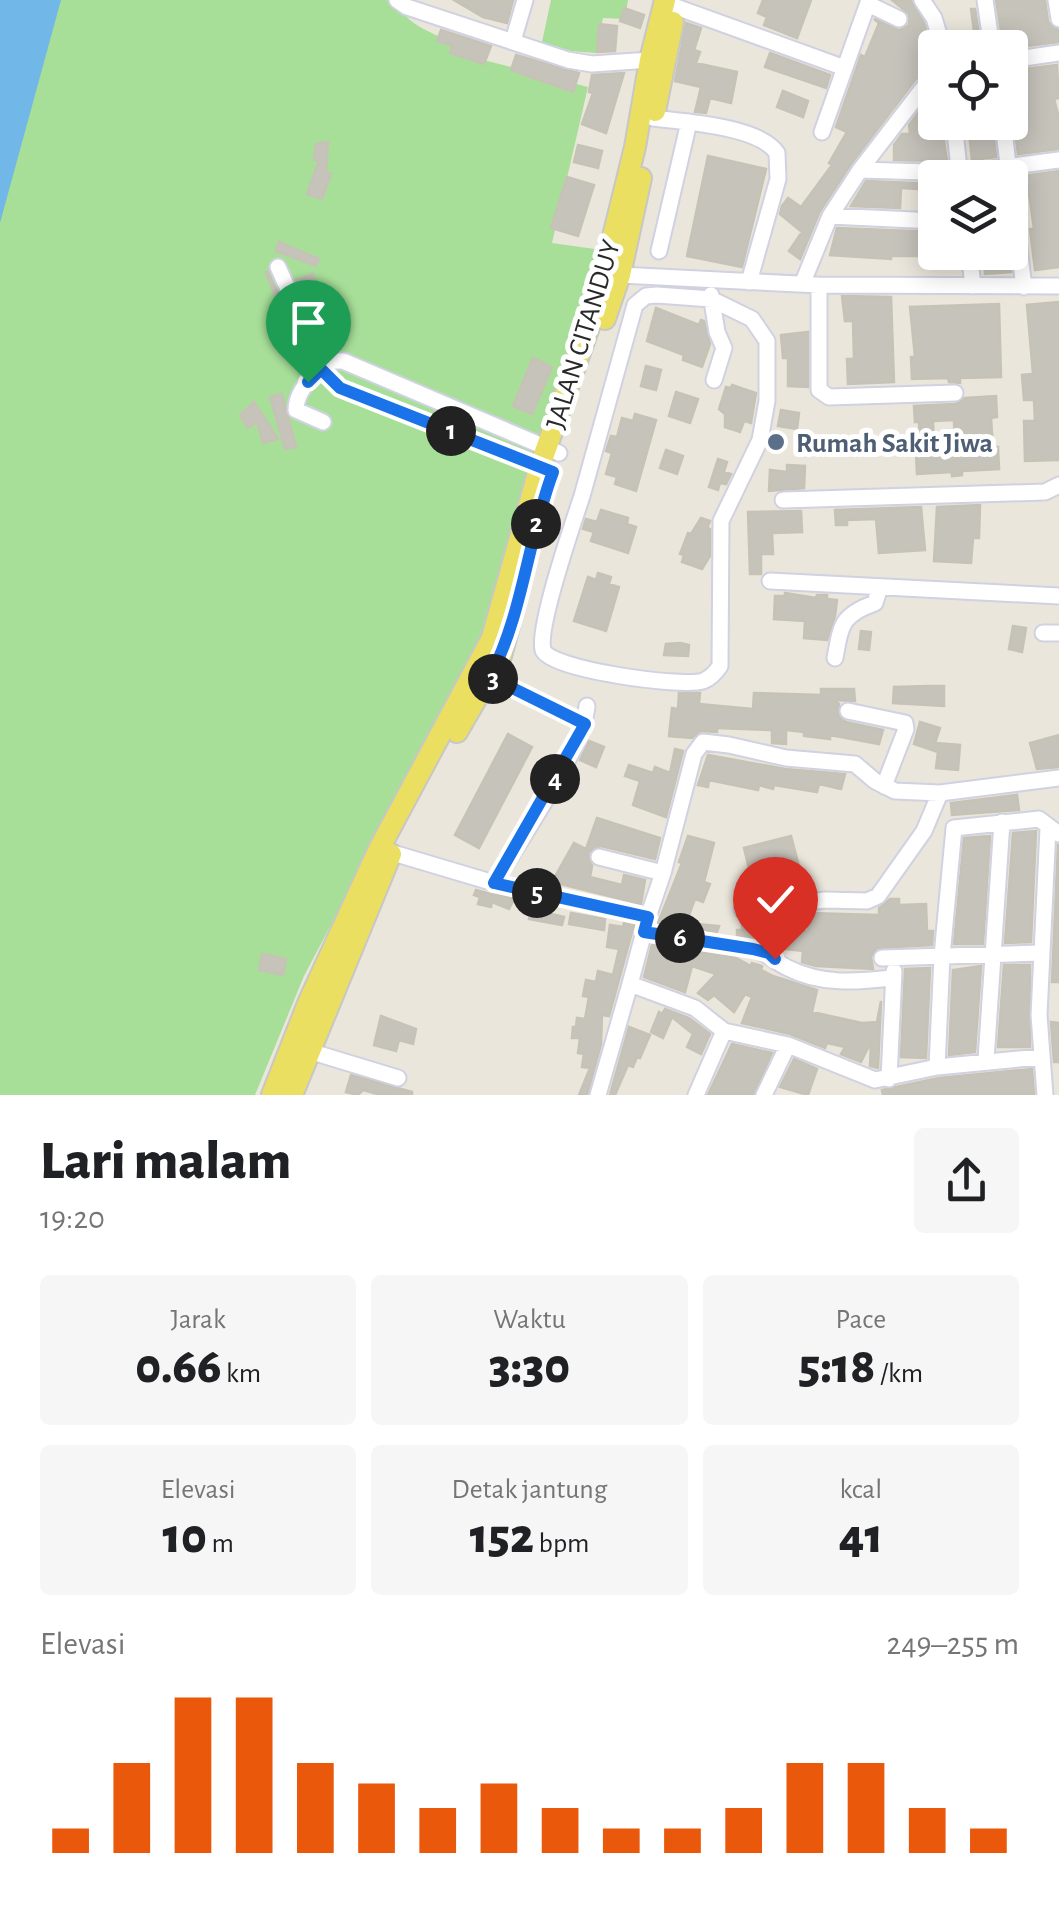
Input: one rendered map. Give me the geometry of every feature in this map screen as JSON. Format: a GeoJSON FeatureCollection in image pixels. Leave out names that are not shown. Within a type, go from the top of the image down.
{"type":"FeatureCollection","features":[{"type":"Feature","properties":{"kind":"main road","name":"JALAN CITANDUY"},"geometry":{"type":"LineString","coordinates":[[272,1095],[309,1001],[492,638],[595,310],[635,147],[650,60],[673,2]]}},
{"type":"Feature","properties":{"kind":"main road","name":"JALAN CITANDUY"},"geometry":{"type":"LineString","coordinates":[[292,1095],[385,851],[490,677],[507,638],[550,459],[620,275],[654,118],[673,2]]}},
{"type":"Feature","properties":{"kind":"street"},"geometry":{"type":"LineString","coordinates":[[397,0],[407,7],[568,60],[592,64],[650,60]]}},
{"type":"Feature","properties":{"kind":"street"},"geometry":{"type":"LineString","coordinates":[[513,41],[525,0]]}},
{"type":"Feature","properties":{"kind":"street"},"geometry":{"type":"LineString","coordinates":[[922,0],[938,30]]}},
{"type":"Feature","properties":{"kind":"street"},"geometry":{"type":"LineString","coordinates":[[984,0],[989,30]]}},
{"type":"Feature","properties":{"kind":"street"},"geometry":{"type":"LineString","coordinates":[[1056,0],[1059,19]]}},
{"type":"Feature","properties":{"kind":"street"},"geometry":{"type":"LineString","coordinates":[[673,2],[842,66]]}},
{"type":"Feature","properties":{"kind":"street"},"geometry":{"type":"LineString","coordinates":[[822,132],[842,66],[868,2],[899,19]]}},
{"type":"Feature","properties":{"kind":"street"},"geometry":{"type":"LineString","coordinates":[[1028,58],[1059,54]]}},
{"type":"Feature","properties":{"kind":"street"},"geometry":{"type":"LineString","coordinates":[[918,99],[860,170],[830,216],[811,283],[820,390],[828,397],[955,392]]}},
{"type":"Feature","properties":{"kind":"street"},"geometry":{"type":"LineString","coordinates":[[654,118],[760,138],[772,145],[778,180],[749,282]]}},
{"type":"Feature","properties":{"kind":"street"},"geometry":{"type":"LineString","coordinates":[[658,251],[690,122]]}},
{"type":"Feature","properties":{"kind":"street"},"geometry":{"type":"LineString","coordinates":[[1028,169],[1059,160]]}},
{"type":"Feature","properties":{"kind":"street"},"geometry":{"type":"LineString","coordinates":[[860,170],[918,173]]}},
{"type":"Feature","properties":{"kind":"street"},"geometry":{"type":"LineString","coordinates":[[830,216],[918,220]]}},
{"type":"Feature","properties":{"kind":"street"},"geometry":{"type":"LineString","coordinates":[[278,266],[312,342],[340,388],[550,459]]}},
{"type":"Feature","properties":{"kind":"street"},"geometry":{"type":"LineString","coordinates":[[971,270],[973,286]]}},
{"type":"Feature","properties":{"kind":"street"},"geometry":{"type":"LineString","coordinates":[[1022,270],[1024,287]]}},
{"type":"Feature","properties":{"kind":"street"},"geometry":{"type":"LineString","coordinates":[[620,275],[749,282],[1059,286]]}},
{"type":"Feature","properties":{"kind":"street"},"geometry":{"type":"LineString","coordinates":[[712,281],[716,332],[724,348],[714,380]]}},
{"type":"Feature","properties":{"kind":"street"},"geometry":{"type":"LineString","coordinates":[[646,296],[711,300],[752,318],[767,341],[767,401],[760,440],[721,521],[720,666],[704,680],[668,683],[562,664],[546,657],[542,648],[552,592],[636,305],[646,296]]}},
{"type":"Feature","properties":{"kind":"street"},"geometry":{"type":"LineString","coordinates":[[322,422],[295,406],[308,382],[324,365],[343,361],[550,459]]}},
{"type":"Feature","properties":{"kind":"street"},"geometry":{"type":"LineString","coordinates":[[783,500],[1046,492],[1059,485]]}},
{"type":"Feature","properties":{"kind":"street"},"geometry":{"type":"LineString","coordinates":[[770,581],[1059,596]]}},
{"type":"Feature","properties":{"kind":"street"},"geometry":{"type":"LineString","coordinates":[[836,658],[840,629],[850,613],[875,603],[880,587]]}},
{"type":"Feature","properties":{"kind":"street"},"geometry":{"type":"LineString","coordinates":[[490,677],[585,724]]}},
{"type":"Feature","properties":{"kind":"street"},"geometry":{"type":"LineString","coordinates":[[494,883],[585,724],[587,706]]}},
{"type":"Feature","properties":{"kind":"street"},"geometry":{"type":"LineString","coordinates":[[848,710],[905,723],[906,730],[884,786]]}},
{"type":"Feature","properties":{"kind":"street"},"geometry":{"type":"LineString","coordinates":[[598,1095],[694,754],[703,742],[786,758],[856,764],[895,791],[940,793],[1011,782],[1039,784],[1059,778]]}},
{"type":"Feature","properties":{"kind":"street"},"geometry":{"type":"LineString","coordinates":[[1039,784],[1049,827],[1047,958],[1039,1014],[1047,1066],[1046,1095]]}},
{"type":"Feature","properties":{"kind":"street"},"geometry":{"type":"LineString","coordinates":[[742,910],[824,900],[867,901],[878,896],[924,831],[940,793]]}},
{"type":"Feature","properties":{"kind":"street"},"geometry":{"type":"LineString","coordinates":[[936,1067],[954,828],[1002,822],[1049,827]]}},
{"type":"Feature","properties":{"kind":"street"},"geometry":{"type":"LineString","coordinates":[[986,1060],[1002,822]]}},
{"type":"Feature","properties":{"kind":"street"},"geometry":{"type":"LineString","coordinates":[[385,851],[646,925],[769,953],[790,969],[845,983],[892,978]]}},
{"type":"Feature","properties":{"kind":"street"},"geometry":{"type":"LineString","coordinates":[[599,857],[663,873]]}},
{"type":"Feature","properties":{"kind":"street"},"geometry":{"type":"LineString","coordinates":[[880,1085],[892,978],[889,958],[1047,958]]}},
{"type":"Feature","properties":{"kind":"street"},"geometry":{"type":"LineString","coordinates":[[630,984],[695,1008],[724,1031],[788,1045],[880,1085],[936,1067],[986,1060],[1047,1066]]}},
{"type":"Feature","properties":{"kind":"street"},"geometry":{"type":"LineString","coordinates":[[1039,1014],[1059,1014]]}},
{"type":"Feature","properties":{"kind":"street"},"geometry":{"type":"LineString","coordinates":[[696,1095],[724,1031]]}},
{"type":"Feature","properties":{"kind":"street"},"geometry":{"type":"LineString","coordinates":[[764,1095],[788,1045]]}},
{"type":"Feature","properties":{"kind":"street"},"geometry":{"type":"LineString","coordinates":[[310,1051],[398,1078]]}},
{"type":"Feature","properties":{"kind":"green space"},"geometry":{"type":"Polygon","coordinates":[[[0,0],[395,0],[410,20],[472,57],[588,87],[552,243],[602,250],[482,640],[304,976],[255,1095],[0,1095],[0,0]]]}},
{"type":"Feature","properties":{"kind":"green space"},"geometry":{"type":"Polygon","coordinates":[[[551,0],[628,0],[625,19],[603,18],[596,53],[571,51],[542,42],[551,0]]]}},
{"type":"Feature","properties":{"kind":"water"},"geometry":{"type":"Polygon","coordinates":[[[0,0],[61,0],[0,223],[0,0]]]}},
{"type":"Feature","properties":{"kind":"building"},"geometry":{"type":"Polygon","coordinates":[[[454,0],[513,0],[507,23],[483,17],[454,0]]]}},
{"type":"Feature","properties":{"kind":"building"},"geometry":{"type":"Polygon","coordinates":[[[763,0],[811,0],[797,38],[764,25],[767,17],[758,13],[763,0]]]}},
{"type":"Feature","properties":{"kind":"building"},"geometry":{"type":"Polygon","coordinates":[[[892,0],[911,0],[924,23],[926,30],[918,30],[918,77],[820,211],[800,259],[789,251],[802,232],[780,214],[782,206],[788,198],[801,207],[832,165],[829,163],[847,132],[836,127],[861,55],[865,57],[879,23],[874,19],[899,30],[909,25],[909,14],[892,0]]]}},
{"type":"Feature","properties":{"kind":"building"},"geometry":{"type":"Polygon","coordinates":[[[996,0],[1045,0],[1048,22],[1059,30],[1059,42],[1028,46],[1028,30],[1001,30],[996,0]]]}},
{"type":"Feature","properties":{"kind":"building"},"geometry":{"type":"Polygon","coordinates":[[[624,8],[644,15],[640,28],[620,21],[624,8]]]}},
{"type":"Feature","properties":{"kind":"building"},"geometry":{"type":"Polygon","coordinates":[[[971,9],[975,9],[978,30],[974,30],[971,9]]]}},
{"type":"Feature","properties":{"kind":"building"},"geometry":{"type":"Polygon","coordinates":[[[686,23],[701,28],[694,50],[700,52],[696,63],[737,72],[731,103],[710,98],[706,113],[695,112],[701,87],[675,81],[686,23]]]}},
{"type":"Feature","properties":{"kind":"building"},"geometry":{"type":"Polygon","coordinates":[[[599,24],[617,26],[615,51],[597,52],[599,24]]]}},
{"type":"Feature","properties":{"kind":"building"},"geometry":{"type":"Polygon","coordinates":[[[441,30],[491,46],[484,64],[450,53],[453,46],[437,41],[441,30]]]}},
{"type":"Feature","properties":{"kind":"building"},"geometry":{"type":"Polygon","coordinates":[[[770,53],[830,75],[826,88],[765,67],[770,53]]]}},
{"type":"Feature","properties":{"kind":"building"},"geometry":{"type":"Polygon","coordinates":[[[516,55],[579,73],[573,92],[511,70],[516,55]]]}},
{"type":"Feature","properties":{"kind":"building"},"geometry":{"type":"Polygon","coordinates":[[[1057,65],[1059,98],[1054,99],[1059,118],[1059,149],[1018,154],[1016,140],[1028,140],[1028,69],[1057,65]]]}},
{"type":"Feature","properties":{"kind":"building"},"geometry":{"type":"Polygon","coordinates":[[[624,73],[606,133],[582,124],[593,93],[589,92],[592,75],[624,73]]]}},
{"type":"Feature","properties":{"kind":"building"},"geometry":{"type":"Polygon","coordinates":[[[783,91],[808,101],[803,117],[777,107],[783,91]]]}},
{"type":"Feature","properties":{"kind":"building"},"geometry":{"type":"Polygon","coordinates":[[[918,113],[918,140],[944,140],[947,160],[894,160],[894,145],[902,134],[910,134],[909,125],[918,113]]]}},
{"type":"Feature","properties":{"kind":"building"},"geometry":{"type":"Polygon","coordinates":[[[970,140],[994,140],[996,157],[972,160],[970,140]]]}},
{"type":"Feature","properties":{"kind":"building"},"geometry":{"type":"Polygon","coordinates":[[[328,142],[326,172],[331,174],[322,199],[307,194],[319,161],[314,160],[316,144],[328,142]]]}},
{"type":"Feature","properties":{"kind":"building"},"geometry":{"type":"Polygon","coordinates":[[[578,145],[602,151],[598,168],[574,162],[578,145]]]}},
{"type":"Feature","properties":{"kind":"building"},"geometry":{"type":"Polygon","coordinates":[[[708,156],[766,169],[742,267],[687,256],[708,156]]]}},
{"type":"Feature","properties":{"kind":"building"},"geometry":{"type":"Polygon","coordinates":[[[1059,171],[1059,267],[1035,270],[1028,175],[1059,171]]]}},
{"type":"Feature","properties":{"kind":"building"},"geometry":{"type":"Polygon","coordinates":[[[567,177],[594,185],[578,236],[551,228],[567,177]]]}},
{"type":"Feature","properties":{"kind":"building"},"geometry":{"type":"Polygon","coordinates":[[[866,181],[918,183],[918,189],[901,188],[900,208],[851,206],[866,181]]]}},
{"type":"Feature","properties":{"kind":"building"},"geometry":{"type":"Polygon","coordinates":[[[837,228],[918,231],[918,256],[891,259],[830,255],[837,228]]]}},
{"type":"Feature","properties":{"kind":"building"},"geometry":{"type":"Polygon","coordinates":[[[279,242],[319,259],[316,266],[276,251],[279,242]]]}},
{"type":"Feature","properties":{"kind":"building"},"geometry":{"type":"Polygon","coordinates":[[[985,270],[1011,272],[985,274],[985,270]]]}},
{"type":"Feature","properties":{"kind":"building"},"geometry":{"type":"Polygon","coordinates":[[[266,272],[292,325],[287,327],[266,272]]]}},
{"type":"Feature","properties":{"kind":"building"},"geometry":{"type":"Polygon","coordinates":[[[313,274],[319,291],[303,296],[296,280],[313,274]]]}},
{"type":"Feature","properties":{"kind":"building"},"geometry":{"type":"Polygon","coordinates":[[[842,296],[891,297],[894,382],[848,384],[847,359],[854,359],[853,321],[845,321],[842,296]]]}},
{"type":"Feature","properties":{"kind":"building"},"geometry":{"type":"Polygon","coordinates":[[[1059,302],[1059,460],[1025,461],[1024,421],[1035,421],[1034,400],[1024,400],[1022,375],[1033,374],[1027,305],[1059,302]]]}},
{"type":"Feature","properties":{"kind":"building"},"geometry":{"type":"Polygon","coordinates":[[[999,304],[1001,377],[960,378],[960,383],[949,382],[948,378],[912,379],[911,357],[915,357],[910,307],[999,304]]]}},
{"type":"Feature","properties":{"kind":"building"},"geometry":{"type":"Polygon","coordinates":[[[656,308],[699,325],[704,321],[710,344],[702,367],[683,360],[684,355],[647,341],[656,308]]]}},
{"type":"Feature","properties":{"kind":"building"},"geometry":{"type":"Polygon","coordinates":[[[808,332],[808,387],[788,386],[788,358],[783,358],[781,335],[808,332]]]}},
{"type":"Feature","properties":{"kind":"building"},"geometry":{"type":"Polygon","coordinates":[[[533,358],[552,367],[532,414],[513,406],[533,358]]]}},
{"type":"Feature","properties":{"kind":"building"},"geometry":{"type":"Polygon","coordinates":[[[646,366],[661,370],[656,390],[641,386],[646,366]]]}},
{"type":"Feature","properties":{"kind":"building"},"geometry":{"type":"Polygon","coordinates":[[[732,385],[756,393],[751,423],[744,421],[740,432],[725,427],[725,414],[719,409],[726,387],[732,385]]]}},
{"type":"Feature","properties":{"kind":"building"},"geometry":{"type":"Polygon","coordinates":[[[676,392],[698,399],[690,423],[669,416],[676,392]]]}},
{"type":"Feature","properties":{"kind":"building"},"geometry":{"type":"Polygon","coordinates":[[[282,394],[296,447],[285,449],[270,397],[282,394]]]}},
{"type":"Feature","properties":{"kind":"building"},"geometry":{"type":"Polygon","coordinates":[[[996,396],[997,417],[991,418],[999,469],[962,471],[962,475],[952,476],[952,472],[917,474],[919,422],[915,422],[914,406],[955,404],[965,398],[996,396]],[[954,420],[933,421],[934,451],[955,450],[954,420]]]}},
{"type":"Feature","properties":{"kind":"building"},"geometry":{"type":"Polygon","coordinates":[[[254,402],[278,439],[263,443],[257,422],[248,428],[240,415],[254,402]]]}},
{"type":"Feature","properties":{"kind":"building"},"geometry":{"type":"Polygon","coordinates":[[[781,410],[799,413],[797,429],[778,426],[781,410]]]}},
{"type":"Feature","properties":{"kind":"building"},"geometry":{"type":"Polygon","coordinates":[[[635,414],[656,420],[636,491],[615,484],[617,477],[606,474],[612,453],[606,451],[611,436],[617,437],[622,418],[633,421],[635,414]]]}},
{"type":"Feature","properties":{"kind":"building"},"geometry":{"type":"Polygon","coordinates":[[[666,450],[683,456],[677,474],[660,468],[666,450]]]}},
{"type":"Feature","properties":{"kind":"building"},"geometry":{"type":"Polygon","coordinates":[[[718,459],[727,462],[724,472],[731,474],[718,490],[709,487],[718,459]]]}},
{"type":"Feature","properties":{"kind":"building"},"geometry":{"type":"Polygon","coordinates":[[[787,465],[805,466],[804,488],[769,491],[770,470],[787,472],[787,465]]]}},
{"type":"Feature","properties":{"kind":"building"},"geometry":{"type":"Polygon","coordinates":[[[980,505],[979,538],[973,538],[971,563],[934,561],[937,507],[980,505]]]}},
{"type":"Feature","properties":{"kind":"building"},"geometry":{"type":"Polygon","coordinates":[[[921,507],[925,550],[879,553],[876,519],[847,520],[847,525],[836,525],[835,510],[921,507]]]}},
{"type":"Feature","properties":{"kind":"building"},"geometry":{"type":"Polygon","coordinates":[[[601,510],[628,518],[627,524],[636,527],[628,553],[591,541],[594,532],[583,529],[586,519],[597,522],[601,510]]]}},
{"type":"Feature","properties":{"kind":"building"},"geometry":{"type":"Polygon","coordinates":[[[801,511],[802,532],[772,533],[773,554],[761,554],[761,574],[750,574],[748,512],[801,511]]]}},
{"type":"Feature","properties":{"kind":"building"},"geometry":{"type":"Polygon","coordinates":[[[701,518],[710,521],[710,556],[702,569],[682,562],[684,555],[680,554],[688,533],[701,518]]]}},
{"type":"Feature","properties":{"kind":"building"},"geometry":{"type":"Polygon","coordinates":[[[598,573],[611,577],[609,584],[619,587],[606,631],[574,621],[588,577],[596,580],[598,573]]]}},
{"type":"Feature","properties":{"kind":"building"},"geometry":{"type":"Polygon","coordinates":[[[785,593],[816,598],[827,595],[827,599],[837,600],[827,640],[804,638],[805,621],[774,619],[775,596],[785,593]]]}},
{"type":"Feature","properties":{"kind":"building"},"geometry":{"type":"Polygon","coordinates":[[[1013,626],[1026,628],[1022,652],[1009,649],[1013,626]]]}},
{"type":"Feature","properties":{"kind":"building"},"geometry":{"type":"Polygon","coordinates":[[[861,631],[871,632],[869,650],[859,649],[861,631]]]}},
{"type":"Feature","properties":{"kind":"building"},"geometry":{"type":"Polygon","coordinates":[[[666,644],[689,645],[688,656],[664,655],[666,644]]]}},
{"type":"Feature","properties":{"kind":"building"},"geometry":{"type":"Polygon","coordinates":[[[944,686],[944,706],[893,703],[894,687],[944,686]]]}},
{"type":"Feature","properties":{"kind":"building"},"geometry":{"type":"Polygon","coordinates":[[[821,689],[854,689],[855,701],[833,700],[839,704],[838,715],[846,722],[883,730],[879,744],[830,735],[830,739],[804,736],[804,732],[786,730],[786,744],[772,743],[772,730],[717,728],[717,732],[700,731],[692,738],[669,736],[672,708],[678,709],[679,693],[700,693],[699,704],[753,709],[754,693],[821,695],[821,689]]]}},
{"type":"Feature","properties":{"kind":"building"},"geometry":{"type":"Polygon","coordinates":[[[920,722],[940,728],[935,743],[960,745],[958,770],[936,768],[938,752],[914,744],[920,722]]]}},
{"type":"Feature","properties":{"kind":"building"},"geometry":{"type":"Polygon","coordinates":[[[508,734],[532,747],[479,848],[455,835],[508,734]]]}},
{"type":"Feature","properties":{"kind":"building"},"geometry":{"type":"Polygon","coordinates":[[[1059,735],[1059,767],[1037,769],[1030,743],[1059,735]]]}},
{"type":"Feature","properties":{"kind":"building"},"geometry":{"type":"Polygon","coordinates":[[[589,741],[604,747],[596,767],[580,760],[589,741]]]}},
{"type":"Feature","properties":{"kind":"building"},"geometry":{"type":"Polygon","coordinates":[[[675,749],[683,751],[666,817],[633,805],[640,781],[625,776],[629,765],[653,773],[655,767],[670,773],[675,749]]]}},
{"type":"Feature","properties":{"kind":"building"},"geometry":{"type":"Polygon","coordinates":[[[708,755],[785,769],[845,774],[841,789],[819,784],[817,792],[774,785],[773,789],[759,785],[758,790],[709,780],[708,787],[698,785],[708,755]]]}},
{"type":"Feature","properties":{"kind":"building"},"geometry":{"type":"Polygon","coordinates":[[[1017,795],[1019,810],[952,815],[951,803],[1017,795]]]}},
{"type":"Feature","properties":{"kind":"building"},"geometry":{"type":"Polygon","coordinates":[[[597,818],[660,838],[655,859],[601,846],[588,853],[590,877],[622,885],[624,875],[645,880],[641,904],[552,882],[574,843],[586,849],[597,818]]]}},
{"type":"Feature","properties":{"kind":"building"},"geometry":{"type":"Polygon","coordinates":[[[1036,831],[1031,942],[1005,943],[1013,833],[1036,831]]]}},
{"type":"Feature","properties":{"kind":"building"},"geometry":{"type":"Polygon","coordinates":[[[688,836],[714,843],[704,882],[710,884],[703,902],[695,899],[686,923],[719,926],[717,932],[658,923],[682,863],[679,862],[688,836]]]}},
{"type":"Feature","properties":{"kind":"building"},"geometry":{"type":"Polygon","coordinates":[[[791,836],[800,870],[752,882],[744,848],[791,836]]]}},
{"type":"Feature","properties":{"kind":"building"},"geometry":{"type":"Polygon","coordinates":[[[990,836],[983,944],[954,944],[964,838],[990,836]]]}},
{"type":"Feature","properties":{"kind":"building"},"geometry":{"type":"Polygon","coordinates":[[[1058,845],[1059,982],[1052,982],[1058,845]]]}},
{"type":"Feature","properties":{"kind":"building"},"geometry":{"type":"Polygon","coordinates":[[[476,890],[514,899],[509,909],[492,902],[491,907],[478,904],[476,890]]]}},
{"type":"Feature","properties":{"kind":"building"},"geometry":{"type":"Polygon","coordinates":[[[890,899],[899,899],[899,905],[926,904],[927,931],[933,931],[932,945],[877,948],[871,957],[873,969],[816,966],[802,962],[803,951],[776,948],[777,944],[737,935],[737,930],[742,930],[742,921],[789,916],[790,929],[808,931],[810,913],[879,915],[879,908],[890,899]]]}},
{"type":"Feature","properties":{"kind":"building"},"geometry":{"type":"Polygon","coordinates":[[[533,905],[564,917],[562,925],[529,919],[533,905]]]}},
{"type":"Feature","properties":{"kind":"building"},"geometry":{"type":"Polygon","coordinates":[[[571,913],[605,919],[604,930],[569,924],[571,913]]]}},
{"type":"Feature","properties":{"kind":"building"},"geometry":{"type":"Polygon","coordinates":[[[624,923],[634,925],[609,1016],[602,1015],[601,1044],[587,1095],[579,1095],[590,1068],[582,1067],[584,1054],[578,1053],[580,1038],[572,1038],[573,1027],[577,1018],[585,1019],[589,997],[583,996],[586,980],[596,982],[598,971],[613,975],[619,949],[607,947],[610,925],[623,927],[624,923]]]}},
{"type":"Feature","properties":{"kind":"building"},"geometry":{"type":"Polygon","coordinates":[[[652,945],[762,966],[761,970],[773,976],[817,990],[812,1012],[862,1023],[877,1022],[881,1001],[878,1068],[870,1066],[871,1042],[861,1062],[841,1054],[845,1047],[827,1043],[825,1048],[790,1034],[742,1023],[752,997],[745,994],[734,1012],[714,995],[708,1000],[698,993],[716,974],[692,966],[685,992],[644,977],[652,945]]]}},
{"type":"Feature","properties":{"kind":"building"},"geometry":{"type":"Polygon","coordinates":[[[262,954],[286,959],[283,975],[259,970],[262,954]]]}},
{"type":"Feature","properties":{"kind":"building"},"geometry":{"type":"Polygon","coordinates":[[[1004,965],[1030,965],[1030,1047],[998,1047],[1004,965]]]}},
{"type":"Feature","properties":{"kind":"building"},"geometry":{"type":"Polygon","coordinates":[[[981,966],[975,1052],[949,1055],[953,970],[981,966]]]}},
{"type":"Feature","properties":{"kind":"building"},"geometry":{"type":"Polygon","coordinates":[[[930,968],[926,1058],[901,1057],[905,969],[930,968]]]}},
{"type":"Feature","properties":{"kind":"building"},"geometry":{"type":"Polygon","coordinates":[[[665,1009],[689,1018],[710,1034],[701,1054],[687,1047],[693,1034],[672,1017],[663,1038],[651,1032],[659,1012],[662,1014],[665,1009]]]}},
{"type":"Feature","properties":{"kind":"building"},"geometry":{"type":"Polygon","coordinates":[[[381,1016],[416,1029],[413,1044],[399,1040],[396,1051],[374,1045],[381,1016]]]}},
{"type":"Feature","properties":{"kind":"building"},"geometry":{"type":"Polygon","coordinates":[[[1051,1022],[1059,1023],[1059,1062],[1054,1062],[1051,1022]]]}},
{"type":"Feature","properties":{"kind":"building"},"geometry":{"type":"Polygon","coordinates":[[[629,1027],[650,1035],[640,1058],[633,1067],[628,1065],[615,1095],[610,1095],[629,1027]]]}},
{"type":"Feature","properties":{"kind":"building"},"geometry":{"type":"Polygon","coordinates":[[[732,1044],[772,1053],[753,1095],[708,1095],[732,1044]]]}},
{"type":"Feature","properties":{"kind":"building"},"geometry":{"type":"Polygon","coordinates":[[[794,1059],[817,1069],[808,1095],[780,1087],[794,1059]]]}},
{"type":"Feature","properties":{"kind":"building"},"geometry":{"type":"Polygon","coordinates":[[[1032,1069],[1034,1095],[883,1095],[882,1090],[939,1078],[1032,1069]]]}},
{"type":"Feature","properties":{"kind":"building"},"geometry":{"type":"Polygon","coordinates":[[[351,1075],[412,1092],[412,1095],[346,1092],[351,1075]]]}},
{"type":"Feature","properties":{"kind":"place","name":"Rumah Sakit Jiwa"},"geometry":{"type":"Point","coordinates":[776,442]}},
{"type":"Feature","properties":{"kind":"route"},"geometry":{"type":"LineString","coordinates":[[308,382],[321,369],[340,388],[553,472],[531,539],[507,638],[490,677],[585,724],[494,883],[648,917],[644,932],[753,949],[775,959]]}}]}
